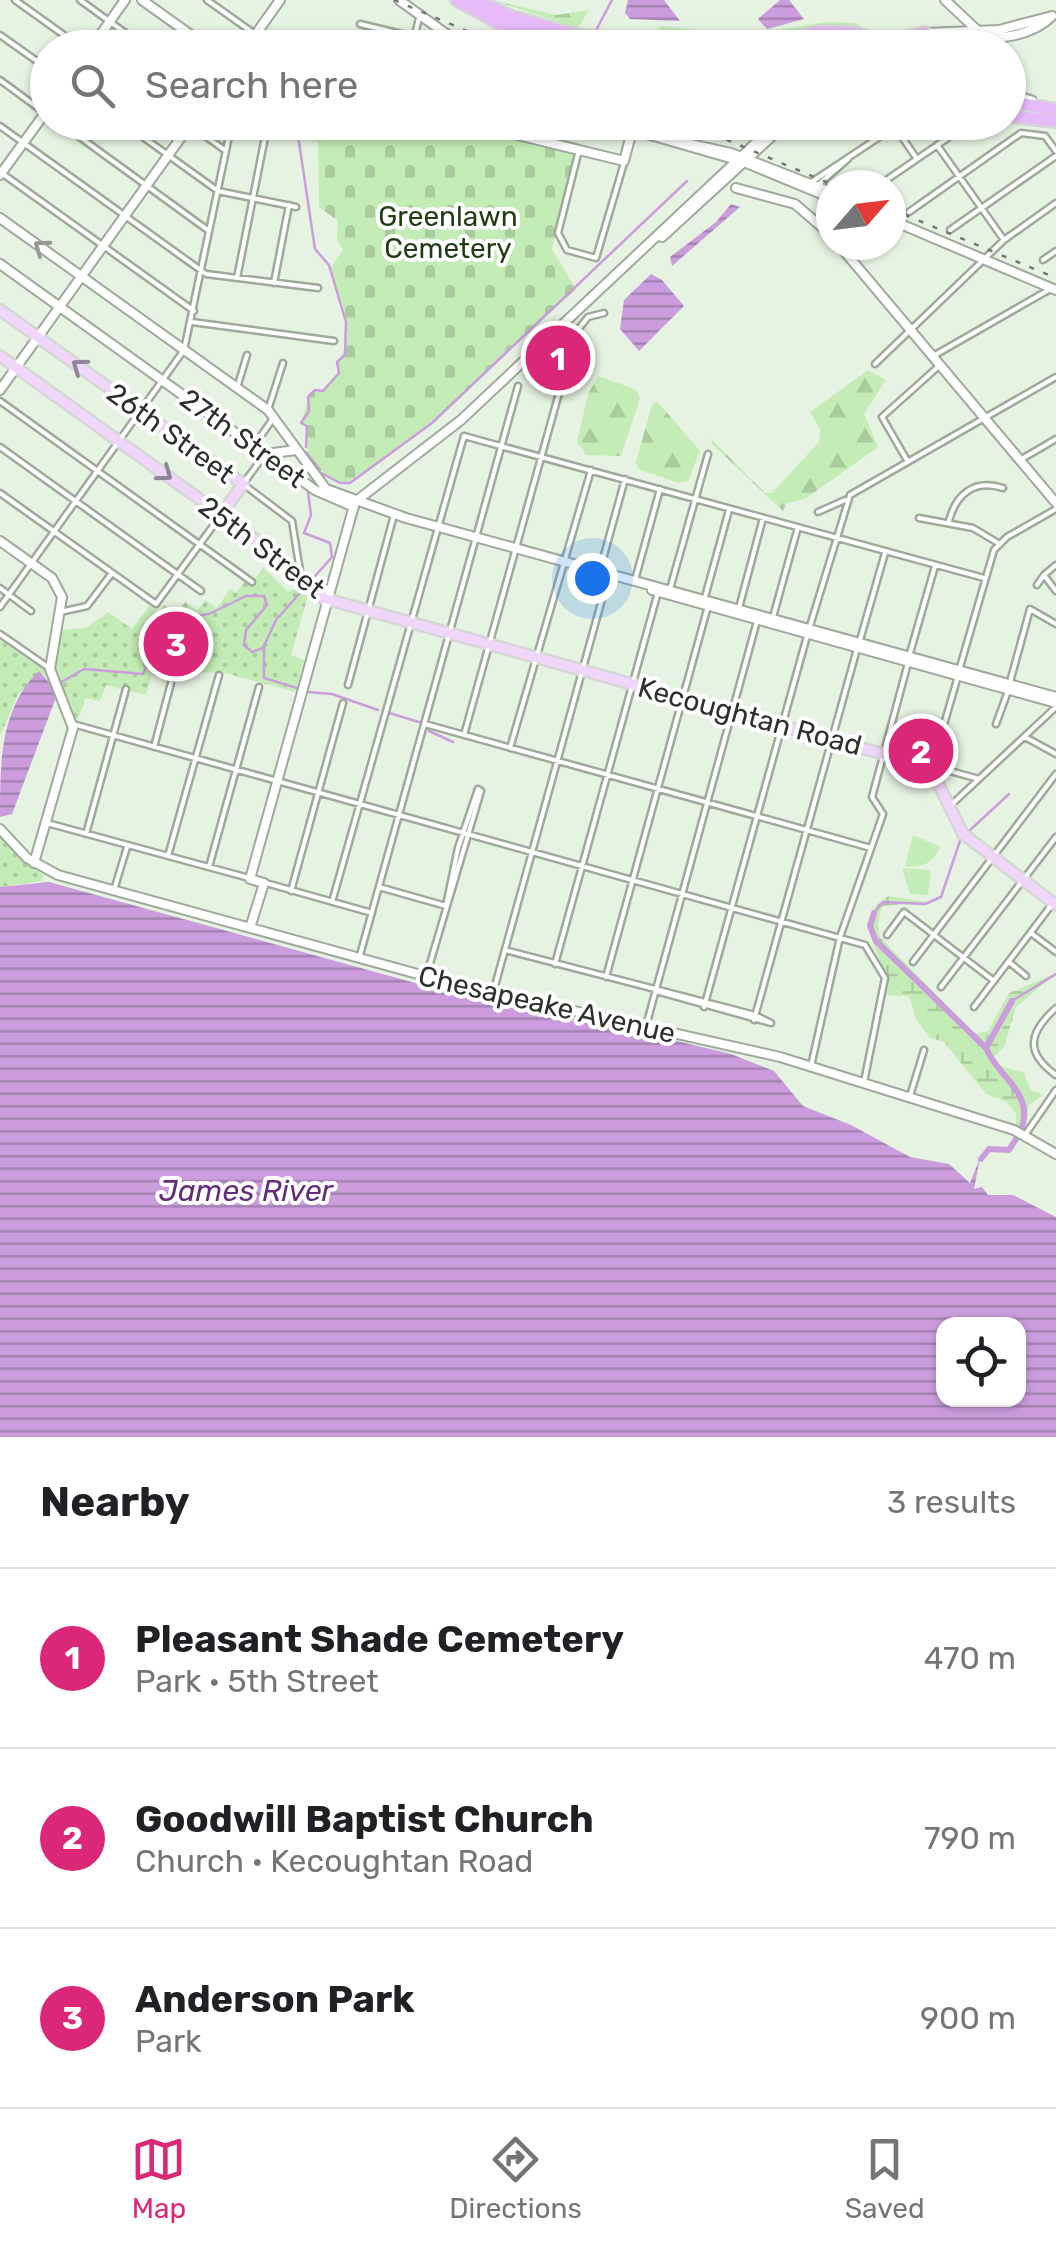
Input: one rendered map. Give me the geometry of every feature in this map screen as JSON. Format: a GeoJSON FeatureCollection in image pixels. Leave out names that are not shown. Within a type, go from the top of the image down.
{"type":"FeatureCollection","features":[{"type":"Feature","properties":{"kind":"highway"},"geometry":{"type":"LineString","coordinates":[[463,1],[505,26],[525,30]]}},
{"type":"Feature","properties":{"kind":"highway"},"geometry":{"type":"LineString","coordinates":[[1026,107],[1056,111]]}},
{"type":"Feature","properties":{"kind":"highway"},"geometry":{"type":"LineString","coordinates":[[1026,118],[1056,121]]}},
{"type":"Feature","properties":{"kind":"main road"},"geometry":{"type":"LineString","coordinates":[[104,30],[125,0]]}},
{"type":"Feature","properties":{"kind":"main road"},"geometry":{"type":"LineString","coordinates":[[142,0],[184,30]]}},
{"type":"Feature","properties":{"kind":"main road"},"geometry":{"type":"LineString","coordinates":[[400,0],[441,30]]}},
{"type":"Feature","properties":{"kind":"main road"},"geometry":{"type":"LineString","coordinates":[[945,0],[977,30]]}},
{"type":"Feature","properties":{"kind":"main road"},"geometry":{"type":"LineString","coordinates":[[258,30],[276,1]]}},
{"type":"Feature","properties":{"kind":"main road"},"geometry":{"type":"LineString","coordinates":[[958,30],[965,22],[960,11]]}},
{"type":"Feature","properties":{"kind":"main road"},"geometry":{"type":"LineString","coordinates":[[999,30],[1055,17]]}},
{"type":"Feature","properties":{"kind":"main road"},"geometry":{"type":"LineString","coordinates":[[0,173],[30,134]]}},
{"type":"Feature","properties":{"kind":"main road"},"geometry":{"type":"LineString","coordinates":[[0,390],[179,140]]}},
{"type":"Feature","properties":{"kind":"main road"},"geometry":{"type":"LineString","coordinates":[[547,140],[624,161],[630,140]]}},
{"type":"Feature","properties":{"kind":"main road"},"geometry":{"type":"LineString","coordinates":[[669,140],[743,159],[816,189]]}},
{"type":"Feature","properties":{"kind":"main road"},"geometry":{"type":"LineString","coordinates":[[250,928],[264,882],[250,879],[354,504],[450,430],[765,140]]}},
{"type":"Feature","properties":{"kind":"main road"},"geometry":{"type":"LineString","coordinates":[[788,201],[810,186]]}},
{"type":"Feature","properties":{"kind":"main road"},"geometry":{"type":"LineString","coordinates":[[736,188],[788,201],[816,218]]}},
{"type":"Feature","properties":{"kind":"main road"},"geometry":{"type":"LineString","coordinates":[[0,218],[271,413],[320,484],[354,504]]}},
{"type":"Feature","properties":{"kind":"main road"},"geometry":{"type":"LineString","coordinates":[[906,226],[1054,289]]}},
{"type":"Feature","properties":{"kind":"main road"},"geometry":{"type":"LineString","coordinates":[[852,260],[1020,460],[1052,492],[1056,507]]}},
{"type":"Feature","properties":{"kind":"main road","name":"27th Street"},"geometry":{"type":"LineString","coordinates":[[0,264],[323,495],[604,574]]}},
{"type":"Feature","properties":{"kind":"main road","name":"26th Street"},"geometry":{"type":"LineString","coordinates":[[0,310],[243,484]]}},
{"type":"Feature","properties":{"kind":"main road","name":"25th Street"},"geometry":{"type":"LineString","coordinates":[[0,356],[222,514],[327,599],[617,679]]}},
{"type":"Feature","properties":{"kind":"main road"},"geometry":{"type":"LineString","coordinates":[[265,454],[296,450]]}},
{"type":"Feature","properties":{"kind":"main road"},"geometry":{"type":"LineString","coordinates":[[222,514],[243,484]]}},
{"type":"Feature","properties":{"kind":"main road"},"geometry":{"type":"LineString","coordinates":[[376,487],[370,501],[377,508]]}},
{"type":"Feature","properties":{"kind":"main road","name":"27th Street"},"geometry":{"type":"LineString","coordinates":[[354,504],[393,516]]}},
{"type":"Feature","properties":{"kind":"main road"},"geometry":{"type":"LineString","coordinates":[[0,540],[58,585],[60,612],[50,669],[73,724],[34,863],[0,829]]}},
{"type":"Feature","properties":{"kind":"main road"},"geometry":{"type":"LineString","coordinates":[[604,574],[1056,702]]}},
{"type":"Feature","properties":{"kind":"main road"},"geometry":{"type":"LineString","coordinates":[[604,574],[658,592],[739,608],[809,631]]}},
{"type":"Feature","properties":{"kind":"main road","name":"Kecoughtan Road"},"geometry":{"type":"LineString","coordinates":[[617,679],[883,752],[931,769]]}},
{"type":"Feature","properties":{"kind":"main road"},"geometry":{"type":"LineString","coordinates":[[931,769],[964,834],[1055,904]]}},
{"type":"Feature","properties":{"kind":"main road","name":"Chesapeake Avenue"},"geometry":{"type":"LineString","coordinates":[[34,863],[114,890],[426,977],[811,1066],[1025,1135],[1056,1154]]}},
{"type":"Feature","properties":{"kind":"street"},"geometry":{"type":"LineString","coordinates":[[15,0],[57,30]]}},
{"type":"Feature","properties":{"kind":"street"},"geometry":{"type":"LineString","coordinates":[[80,0],[121,30]]}},
{"type":"Feature","properties":{"kind":"street"},"geometry":{"type":"LineString","coordinates":[[207,0],[250,30]]}},
{"type":"Feature","properties":{"kind":"street"},"geometry":{"type":"LineString","coordinates":[[416,30],[420,15]]}},
{"type":"Feature","properties":{"kind":"street"},"geometry":{"type":"LineString","coordinates":[[360,24],[385,30]]}},
{"type":"Feature","properties":{"kind":"street"},"geometry":{"type":"LineString","coordinates":[[0,35],[30,56]]}},
{"type":"Feature","properties":{"kind":"street"},"geometry":{"type":"LineString","coordinates":[[0,80],[30,100]]}},
{"type":"Feature","properties":{"kind":"street"},"geometry":{"type":"LineString","coordinates":[[1026,97],[1033,99]]}},
{"type":"Feature","properties":{"kind":"street"},"geometry":{"type":"LineString","coordinates":[[0,126],[202,271],[318,288]]}},
{"type":"Feature","properties":{"kind":"street"},"geometry":{"type":"LineString","coordinates":[[950,230],[1056,154],[1045,136],[1026,134]]}},
{"type":"Feature","properties":{"kind":"street"},"geometry":{"type":"LineString","coordinates":[[83,140],[210,231]]}},
{"type":"Feature","properties":{"kind":"street"},"geometry":{"type":"LineString","coordinates":[[146,140],[218,191],[296,207]]}},
{"type":"Feature","properties":{"kind":"street"},"geometry":{"type":"LineString","coordinates":[[211,140],[226,151]]}},
{"type":"Feature","properties":{"kind":"street"},"geometry":{"type":"LineString","coordinates":[[0,607],[184,350],[228,140]]}},
{"type":"Feature","properties":{"kind":"street"},"geometry":{"type":"LineString","coordinates":[[237,278],[264,140]]}},
{"type":"Feature","properties":{"kind":"street"},"geometry":{"type":"LineString","coordinates":[[810,186],[876,140]]}},
{"type":"Feature","properties":{"kind":"street"},"geometry":{"type":"LineString","coordinates":[[904,140],[917,159]]}},
{"type":"Feature","properties":{"kind":"street"},"geometry":{"type":"LineString","coordinates":[[901,170],[944,140]]}},
{"type":"Feature","properties":{"kind":"street"},"geometry":{"type":"LineString","coordinates":[[909,212],[1011,140]]}},
{"type":"Feature","properties":{"kind":"street"},"geometry":{"type":"LineString","coordinates":[[937,145],[1004,240]]}},
{"type":"Feature","properties":{"kind":"street"},"geometry":{"type":"LineString","coordinates":[[579,150],[559,240],[568,250],[596,258],[624,161]]}},
{"type":"Feature","properties":{"kind":"street"},"geometry":{"type":"LineString","coordinates":[[0,173],[194,311]]}},
{"type":"Feature","properties":{"kind":"street"},"geometry":{"type":"LineString","coordinates":[[875,364],[1004,240],[1056,203]]}},
{"type":"Feature","properties":{"kind":"street"},"geometry":{"type":"LineString","coordinates":[[274,283],[288,206]]}},
{"type":"Feature","properties":{"kind":"street"},"geometry":{"type":"LineString","coordinates":[[1043,260],[1056,251]]}},
{"type":"Feature","properties":{"kind":"street"},"geometry":{"type":"LineString","coordinates":[[933,356],[1054,289]]}},
{"type":"Feature","properties":{"kind":"street"},"geometry":{"type":"LineString","coordinates":[[464,735],[580,324],[604,313]]}},
{"type":"Feature","properties":{"kind":"street"},"geometry":{"type":"LineString","coordinates":[[192,322],[334,341]]}},
{"type":"Feature","properties":{"kind":"street"},"geometry":{"type":"LineString","coordinates":[[237,388],[247,355]]}},
{"type":"Feature","properties":{"kind":"street"},"geometry":{"type":"LineString","coordinates":[[541,358],[582,369]]}},
{"type":"Feature","properties":{"kind":"street"},"geometry":{"type":"LineString","coordinates":[[254,446],[271,413],[283,363]]}},
{"type":"Feature","properties":{"kind":"street"},"geometry":{"type":"LineString","coordinates":[[908,462],[882,417],[940,366]]}},
{"type":"Feature","properties":{"kind":"street"},"geometry":{"type":"LineString","coordinates":[[818,512],[846,500],[1056,377]]}},
{"type":"Feature","properties":{"kind":"street"},"geometry":{"type":"LineString","coordinates":[[360,958],[518,386]]}},
{"type":"Feature","properties":{"kind":"street"},"geometry":{"type":"LineString","coordinates":[[0,402],[252,582]]}},
{"type":"Feature","properties":{"kind":"street"},"geometry":{"type":"LineString","coordinates":[[332,902],[460,438],[468,435],[984,578]]}},
{"type":"Feature","properties":{"kind":"street"},"geometry":{"type":"LineString","coordinates":[[1020,460],[1056,440]]}},
{"type":"Feature","properties":{"kind":"street"},"geometry":{"type":"LineString","coordinates":[[0,448],[200,591]]}},
{"type":"Feature","properties":{"kind":"street"},"geometry":{"type":"LineString","coordinates":[[243,484],[265,454]]}},
{"type":"Feature","properties":{"kind":"street"},"geometry":{"type":"LineString","coordinates":[[670,590],[708,454]]}},
{"type":"Feature","properties":{"kind":"street"},"geometry":{"type":"LineString","coordinates":[[510,748],[590,470]]}},
{"type":"Feature","properties":{"kind":"street"},"geometry":{"type":"LineString","coordinates":[[493,993],[584,669],[625,479]]}},
{"type":"Feature","properties":{"kind":"street","name":"26th Street"},"geometry":{"type":"LineString","coordinates":[[243,484],[292,521],[305,584]]}},
{"type":"Feature","properties":{"kind":"street"},"geometry":{"type":"LineString","coordinates":[[949,522],[964,493],[980,484],[1003,488]]}},
{"type":"Feature","properties":{"kind":"street"},"geometry":{"type":"LineString","coordinates":[[635,580],[660,489]]}},
{"type":"Feature","properties":{"kind":"street"},"geometry":{"type":"LineString","coordinates":[[0,493],[157,603],[222,514]]}},
{"type":"Feature","properties":{"kind":"street"},"geometry":{"type":"LineString","coordinates":[[705,1005],[846,500]]}},
{"type":"Feature","properties":{"kind":"street"},"geometry":{"type":"LineString","coordinates":[[979,779],[931,769],[984,578],[998,544],[1056,507]]}},
{"type":"Feature","properties":{"kind":"street"},"geometry":{"type":"LineString","coordinates":[[606,977],[683,697],[729,508]]}},
{"type":"Feature","properties":{"kind":"street"},"geometry":{"type":"LineString","coordinates":[[348,684],[393,516]]}},
{"type":"Feature","properties":{"kind":"street"},"geometry":{"type":"LineString","coordinates":[[739,608],[763,518]]}},
{"type":"Feature","properties":{"kind":"street"},"geometry":{"type":"LineString","coordinates":[[919,518],[983,532],[998,544]]}},
{"type":"Feature","properties":{"kind":"street"},"geometry":{"type":"LineString","coordinates":[[773,618],[798,527]]}},
{"type":"Feature","properties":{"kind":"street"},"geometry":{"type":"LineString","coordinates":[[505,950],[755,1018],[885,552]]}},
{"type":"Feature","properties":{"kind":"street"},"geometry":{"type":"LineString","coordinates":[[811,1066],[840,937],[884,812],[871,798],[935,565]]}},
{"type":"Feature","properties":{"kind":"street"},"geometry":{"type":"LineString","coordinates":[[1037,584],[1056,565]]}},
{"type":"Feature","properties":{"kind":"street"},"geometry":{"type":"LineString","coordinates":[[60,612],[86,606],[112,573]]}},
{"type":"Feature","properties":{"kind":"street"},"geometry":{"type":"LineString","coordinates":[[1044,575],[1056,591]]}},
{"type":"Feature","properties":{"kind":"street"},"geometry":{"type":"LineString","coordinates":[[0,588],[31,611]]}},
{"type":"Feature","properties":{"kind":"street"},"geometry":{"type":"LineString","coordinates":[[555,964],[658,592]]}},
{"type":"Feature","properties":{"kind":"street"},"geometry":{"type":"LineString","coordinates":[[996,724],[1030,609],[1056,624]]}},
{"type":"Feature","properties":{"kind":"street"},"geometry":{"type":"LineString","coordinates":[[646,1026],[758,616]]}},
{"type":"Feature","properties":{"kind":"street"},"geometry":{"type":"LineString","coordinates":[[0,634],[50,669]]}},
{"type":"Feature","properties":{"kind":"street"},"geometry":{"type":"LineString","coordinates":[[168,856],[218,675]]}},
{"type":"Feature","properties":{"kind":"street"},"geometry":{"type":"LineString","coordinates":[[154,747],[171,683]]}},
{"type":"Feature","properties":{"kind":"street"},"geometry":{"type":"LineString","coordinates":[[209,867],[259,687]]}},
{"type":"Feature","properties":{"kind":"street"},"geometry":{"type":"LineString","coordinates":[[86,834],[126,689]]}},
{"type":"Feature","properties":{"kind":"street"},"geometry":{"type":"LineString","coordinates":[[948,808],[1025,737],[1056,702]]}},
{"type":"Feature","properties":{"kind":"street"},"geometry":{"type":"LineString","coordinates":[[291,891],[343,703]]}},
{"type":"Feature","properties":{"kind":"street"},"geometry":{"type":"LineString","coordinates":[[73,724],[867,946],[885,978],[864,1082]]}},
{"type":"Feature","properties":{"kind":"street"},"geometry":{"type":"LineString","coordinates":[[424,724],[871,848]]}},
{"type":"Feature","properties":{"kind":"street"},"geometry":{"type":"LineString","coordinates":[[1025,737],[1056,754]]}},
{"type":"Feature","properties":{"kind":"street"},"geometry":{"type":"LineString","coordinates":[[913,962],[1056,774]]}},
{"type":"Feature","properties":{"kind":"street"},"geometry":{"type":"LineString","coordinates":[[426,977],[481,789],[474,789],[446,906]]}},
{"type":"Feature","properties":{"kind":"street"},"geometry":{"type":"LineString","coordinates":[[47,823],[250,879]]}},
{"type":"Feature","properties":{"kind":"street"},"geometry":{"type":"LineString","coordinates":[[941,987],[1056,836]]}},
{"type":"Feature","properties":{"kind":"street"},"geometry":{"type":"LineString","coordinates":[[114,890],[127,846]]}},
{"type":"Feature","properties":{"kind":"street"},"geometry":{"type":"LineString","coordinates":[[453,866],[460,868]]}},
{"type":"Feature","properties":{"kind":"street"},"geometry":{"type":"LineString","coordinates":[[264,882],[372,913]]}},
{"type":"Feature","properties":{"kind":"street"},"geometry":{"type":"LineString","coordinates":[[380,887],[446,906]]}},
{"type":"Feature","properties":{"kind":"street"},"geometry":{"type":"LineString","coordinates":[[974,1006],[1055,904]]}},
{"type":"Feature","properties":{"kind":"street"},"geometry":{"type":"LineString","coordinates":[[887,935],[904,912],[994,981]]}},
{"type":"Feature","properties":{"kind":"street"},"geometry":{"type":"LineString","coordinates":[[1031,933],[1056,952]]}},
{"type":"Feature","properties":{"kind":"street"},"geometry":{"type":"LineString","coordinates":[[1009,962],[1026,976]]}},
{"type":"Feature","properties":{"kind":"street"},"geometry":{"type":"LineString","coordinates":[[1056,1008],[1036,1030],[1031,1045],[1035,1058],[1056,1075]]}},
{"type":"Feature","properties":{"kind":"street"},"geometry":{"type":"LineString","coordinates":[[910,1096],[924,1050]]}},
{"type":"Feature","properties":{"kind":"street"},"geometry":{"type":"LineString","coordinates":[[1025,1135],[1055,1094]]}},
{"type":"Feature","properties":{"kind":"green space"},"geometry":{"type":"Polygon","coordinates":[[[492,0],[556,15],[589,10],[578,28],[492,0]]]}},
{"type":"Feature","properties":{"kind":"green space"},"geometry":{"type":"Polygon","coordinates":[[[827,22],[856,23],[861,27],[818,27],[777,30],[827,22]]]}},
{"type":"Feature","properties":{"kind":"green space"},"geometry":{"type":"Polygon","coordinates":[[[661,26],[699,30],[658,30],[661,26]]]}},
{"type":"Feature","properties":{"kind":"green space","name":"Greenlawn Cemetery"},"geometry":{"type":"Polygon","coordinates":[[[311,140],[530,140],[577,151],[552,249],[576,289],[419,434],[346,484],[327,475],[314,462],[307,446],[307,426],[301,423],[310,393],[323,391],[339,373],[337,362],[347,341],[346,316],[330,269],[343,250],[337,240],[338,221],[319,207],[318,142],[311,140]]]}},
{"type":"Feature","properties":{"kind":"green space"},"geometry":{"type":"Polygon","coordinates":[[[868,370],[886,380],[864,414],[878,447],[805,499],[787,503],[783,511],[713,445],[710,438],[765,493],[772,493],[819,442],[820,429],[810,412],[868,370]]]}},
{"type":"Feature","properties":{"kind":"green space"},"geometry":{"type":"Polygon","coordinates":[[[598,376],[635,389],[640,398],[621,456],[586,455],[577,442],[588,394],[598,376]]]}},
{"type":"Feature","properties":{"kind":"green space"},"geometry":{"type":"Polygon","coordinates":[[[657,401],[700,451],[688,481],[679,483],[638,469],[636,462],[652,405],[657,401]]]}},
{"type":"Feature","properties":{"kind":"green space"},"geometry":{"type":"Polygon","coordinates":[[[263,567],[288,592],[293,589],[308,595],[291,655],[304,660],[295,692],[225,673],[196,672],[171,665],[167,679],[152,675],[146,695],[106,685],[100,701],[86,698],[77,721],[55,667],[61,630],[86,628],[108,612],[132,629],[149,606],[159,612],[164,605],[176,614],[185,602],[197,611],[205,600],[217,608],[230,589],[236,593],[244,582],[251,585],[263,567]]]}},
{"type":"Feature","properties":{"kind":"green space"},"geometry":{"type":"Polygon","coordinates":[[[0,640],[46,672],[53,687],[44,675],[18,694],[0,736],[0,640]]]}},
{"type":"Feature","properties":{"kind":"green space"},"geometry":{"type":"Polygon","coordinates":[[[0,835],[26,864],[44,875],[42,881],[0,887],[0,835]]]}},
{"type":"Feature","properties":{"kind":"green space"},"geometry":{"type":"Polygon","coordinates":[[[913,835],[940,847],[926,864],[916,867],[905,866],[913,835]]]}},
{"type":"Feature","properties":{"kind":"green space"},"geometry":{"type":"Polygon","coordinates":[[[902,868],[931,870],[928,895],[910,894],[902,868]]]}},
{"type":"Feature","properties":{"kind":"green space"},"geometry":{"type":"Polygon","coordinates":[[[889,896],[927,902],[882,906],[880,937],[975,1034],[988,1031],[1009,993],[1056,973],[1016,1007],[1004,1047],[993,1058],[998,1065],[1024,1073],[1031,1090],[1043,1095],[1029,1105],[1025,1129],[1016,1125],[1016,1114],[1007,1102],[986,1094],[944,1042],[930,1038],[916,1019],[909,996],[887,995],[887,982],[869,929],[876,906],[889,896]]]}},
{"type":"Feature","properties":{"kind":"water"},"geometry":{"type":"Polygon","coordinates":[[[628,0],[664,0],[680,21],[630,19],[625,13],[628,0]]]}},
{"type":"Feature","properties":{"kind":"water"},"geometry":{"type":"Polygon","coordinates":[[[780,0],[789,0],[804,19],[767,29],[758,19],[780,0]]]}},
{"type":"Feature","properties":{"kind":"water"},"geometry":{"type":"Polygon","coordinates":[[[731,204],[740,207],[672,266],[670,257],[716,222],[731,204]]]}},
{"type":"Feature","properties":{"kind":"water"},"geometry":{"type":"Polygon","coordinates":[[[651,274],[662,280],[684,306],[639,351],[620,329],[624,300],[651,274]]]}},
{"type":"Feature","properties":{"kind":"water"},"geometry":{"type":"Polygon","coordinates":[[[39,671],[53,687],[55,700],[12,814],[0,817],[2,757],[10,719],[16,702],[39,671]]]}},
{"type":"Feature","properties":{"kind":"water","name":"James River"},"geometry":{"type":"Polygon","coordinates":[[[49,882],[455,994],[525,1011],[565,1014],[731,1054],[774,1071],[803,1106],[851,1125],[910,1157],[949,1164],[970,1183],[980,1158],[974,1189],[982,1187],[988,1195],[1013,1195],[1056,1217],[1056,1437],[0,1437],[0,887],[49,882]]]}},
{"type":"Feature","properties":{"kind":"waterway"},"geometry":{"type":"LineString","coordinates":[[596,30],[612,0]]}},
{"type":"Feature","properties":{"kind":"waterway"},"geometry":{"type":"LineString","coordinates":[[299,140],[315,249],[329,265],[346,322],[345,355],[337,362],[339,373],[323,391],[315,390],[308,397],[309,411],[301,423],[307,426],[306,447]]}},
{"type":"Feature","properties":{"kind":"waterway"},"geometry":{"type":"LineString","coordinates":[[321,473],[340,483],[350,483],[432,423],[687,181]]}},
{"type":"Feature","properties":{"kind":"waterway"},"geometry":{"type":"LineString","coordinates":[[306,452],[320,470]]}},
{"type":"Feature","properties":{"kind":"waterway"},"geometry":{"type":"LineString","coordinates":[[60,683],[84,669],[143,674],[150,658],[145,634],[156,622],[209,614],[246,596],[264,596],[267,605],[246,630],[244,645],[252,652],[263,648],[276,620],[332,557],[330,543],[304,533],[311,515],[308,492]]}},
{"type":"Feature","properties":{"kind":"waterway"},"geometry":{"type":"LineString","coordinates":[[264,646],[264,678],[297,688]]}},
{"type":"Feature","properties":{"kind":"waterway"},"geometry":{"type":"LineString","coordinates":[[308,692],[332,694],[378,710]]}},
{"type":"Feature","properties":{"kind":"waterway"},"geometry":{"type":"LineString","coordinates":[[389,713],[419,722]]}},
{"type":"Feature","properties":{"kind":"waterway"},"geometry":{"type":"LineString","coordinates":[[429,731],[453,742]]}},
{"type":"Feature","properties":{"kind":"waterway"},"geometry":{"type":"LineString","coordinates":[[968,832],[1009,794]]}},
{"type":"Feature","properties":{"kind":"waterway"},"geometry":{"type":"LineString","coordinates":[[874,913],[883,902],[925,904],[941,897],[960,841]]}},
{"type":"Feature","properties":{"kind":"waterway"},"geometry":{"type":"LineString","coordinates":[[874,913],[870,926],[876,941],[986,1048],[1013,1085],[1023,1104],[1022,1128]]}},
{"type":"Feature","properties":{"kind":"waterway"},"geometry":{"type":"LineString","coordinates":[[1012,1001],[1056,974]]}},
{"type":"Feature","properties":{"kind":"waterway"},"geometry":{"type":"LineString","coordinates":[[986,1048],[1012,1001]]}},
{"type":"Feature","properties":{"kind":"waterway"},"geometry":{"type":"LineString","coordinates":[[981,1159],[989,1149],[1009,1150],[1018,1136]]}},
{"type":"Feature","properties":{"kind":"railway"},"geometry":{"type":"LineString","coordinates":[[394,0],[465,30]]}},
{"type":"Feature","properties":{"kind":"railway"},"geometry":{"type":"LineString","coordinates":[[727,140],[816,178]]}},
{"type":"Feature","properties":{"kind":"railway"},"geometry":{"type":"LineString","coordinates":[[906,215],[1056,278]]}},
{"type":"Feature","properties":{"kind":"place","name":"Pleasant Shade Cemetery"},"geometry":{"type":"Point","coordinates":[558,358]}},
{"type":"Feature","properties":{"kind":"place","name":"Anderson Park"},"geometry":{"type":"Point","coordinates":[176,644]}},
{"type":"Feature","properties":{"kind":"place","name":"Goodwill Baptist Church"},"geometry":{"type":"Point","coordinates":[921,751]}}]}
